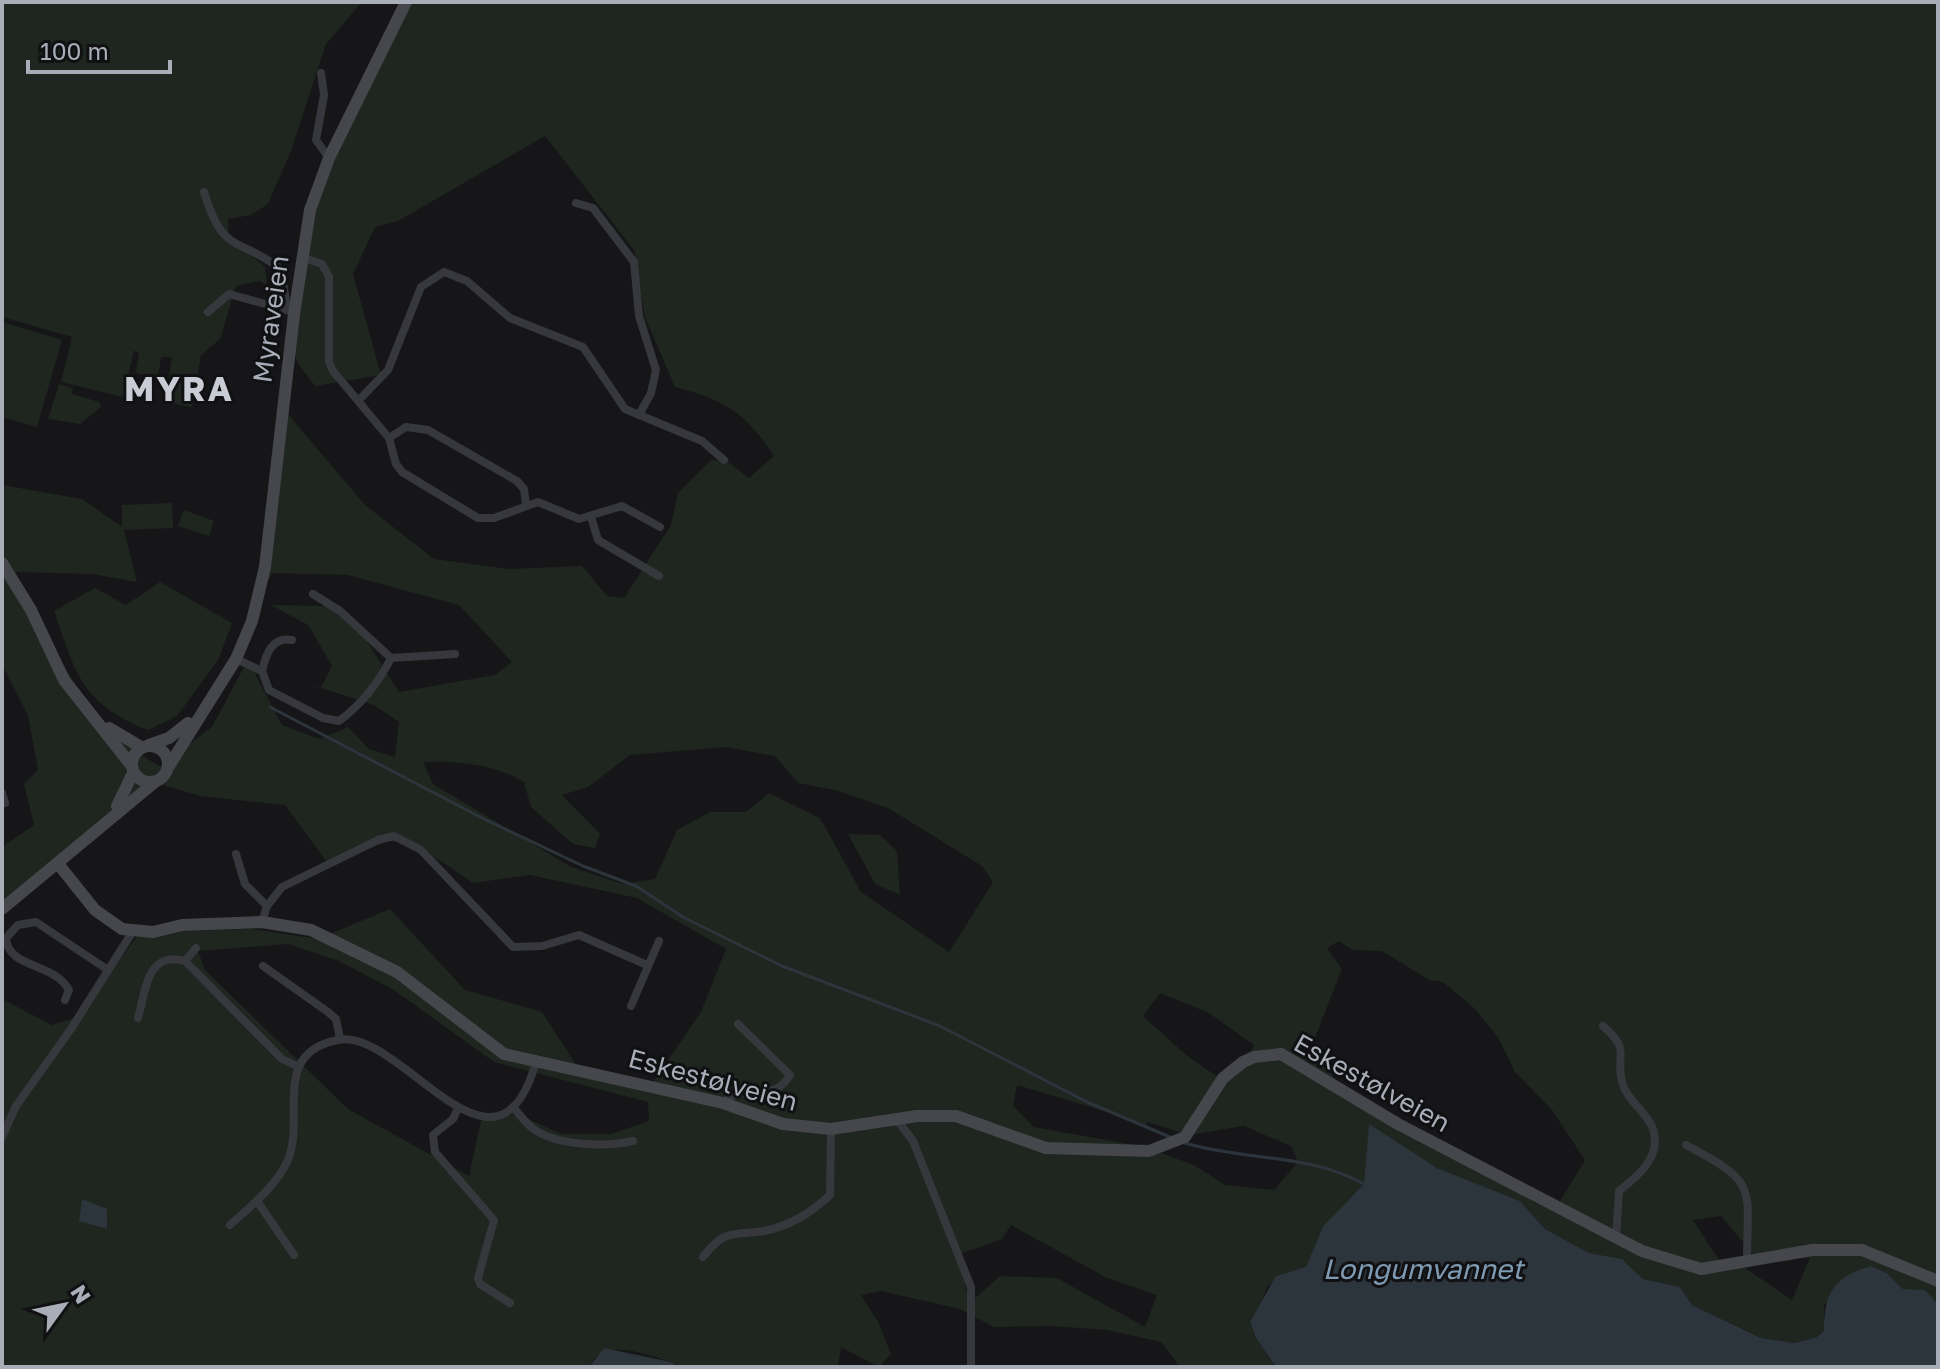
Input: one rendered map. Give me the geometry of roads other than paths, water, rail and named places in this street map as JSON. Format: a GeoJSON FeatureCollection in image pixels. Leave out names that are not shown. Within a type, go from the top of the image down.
{"type":"FeatureCollection","features":[{"type":"Feature","properties":{"kind":"main road","name":"Myraveien"},"geometry":{"type":"LineString","coordinates":[[169,766],[199,713],[236,659],[252,621],[265,567],[290,311],[310,210],[329,158],[406,2]]}},
{"type":"Feature","properties":{"kind":"main road"},"geometry":{"type":"LineString","coordinates":[[2,563],[31,610],[64,680],[138,779],[155,782]]}},
{"type":"Feature","properties":{"kind":"main road"},"geometry":{"type":"LineString","coordinates":[[2,909],[163,778],[169,766],[164,751],[122,738],[86,707]]}},
{"type":"Feature","properties":{"kind":"main road","name":"Myraveien"},"geometry":{"type":"LineString","coordinates":[[145,746],[169,738],[199,713]]}},
{"type":"Feature","properties":{"kind":"main road"},"geometry":{"type":"LineString","coordinates":[[96,834],[126,793],[132,769],[145,746]]}},
{"type":"Feature","properties":{"kind":"main road"},"geometry":{"type":"LineString","coordinates":[[59,865],[95,910],[122,929],[133,931]]}},
{"type":"Feature","properties":{"kind":"main road","name":"Eskestølveien"},"geometry":{"type":"LineString","coordinates":[[133,931],[153,932],[182,925],[262,922],[311,930],[378,961],[412,983],[489,1046],[519,1059],[604,1074],[723,1103],[783,1124],[831,1129],[956,1116],[1046,1148],[1149,1151],[1179,1140],[1223,1078],[1254,1057],[1281,1054],[1398,1124],[1616,1238],[1677,1265],[1701,1269],[1812,1250],[1862,1250],[1938,1281]]}},
{"type":"Feature","properties":{"kind":"street"},"geometry":{"type":"LineString","coordinates":[[321,73],[324,95],[316,140],[329,158]]}},
{"type":"Feature","properties":{"kind":"street"},"geometry":{"type":"LineString","coordinates":[[204,192],[213,223],[224,237],[281,269],[290,311],[229,294],[208,312]]}},
{"type":"Feature","properties":{"kind":"street"},"geometry":{"type":"LineString","coordinates":[[576,203],[593,208],[626,246],[634,262],[639,316],[656,370],[651,393],[639,415]]}},
{"type":"Feature","properties":{"kind":"street"},"geometry":{"type":"LineString","coordinates":[[302,257],[322,264],[329,277],[329,362],[389,438],[396,464],[402,472],[478,518],[494,518],[526,505],[547,504],[579,519],[622,506],[660,527]]}},
{"type":"Feature","properties":{"kind":"street"},"geometry":{"type":"LineString","coordinates":[[359,400],[388,370],[421,287],[444,272],[467,281],[510,318],[583,347],[619,401],[639,415],[702,441],[724,460]]}},
{"type":"Feature","properties":{"kind":"street"},"geometry":{"type":"LineString","coordinates":[[389,438],[406,427],[428,430],[517,481],[524,489],[526,505]]}},
{"type":"Feature","properties":{"kind":"street"},"geometry":{"type":"LineString","coordinates":[[591,517],[598,540],[659,576]]}},
{"type":"Feature","properties":{"kind":"street"},"geometry":{"type":"LineString","coordinates":[[313,594],[340,611],[391,658],[455,654]]}},
{"type":"Feature","properties":{"kind":"street"},"geometry":{"type":"LineString","coordinates":[[292,640],[280,639],[274,643],[262,671],[269,690],[323,718],[339,721],[380,680],[391,658]]}},
{"type":"Feature","properties":{"kind":"street"},"geometry":{"type":"LineString","coordinates":[[236,659],[262,671]]}},
{"type":"Feature","properties":{"kind":"street"},"geometry":{"type":"LineString","coordinates":[[262,922],[267,906],[282,887],[378,840],[394,836],[421,850],[513,947],[542,946],[579,935],[647,965]]}},
{"type":"Feature","properties":{"kind":"street"},"geometry":{"type":"LineString","coordinates":[[236,854],[245,884],[267,906]]}},
{"type":"Feature","properties":{"kind":"street"},"geometry":{"type":"LineString","coordinates":[[65,1000],[69,990],[60,978],[46,968],[13,956],[6,949],[6,938],[18,925],[36,922],[108,970]]}},
{"type":"Feature","properties":{"kind":"street"},"geometry":{"type":"LineString","coordinates":[[2,1137],[16,1106],[71,1029],[133,931]]}},
{"type":"Feature","properties":{"kind":"street"},"geometry":{"type":"LineString","coordinates":[[631,1006],[659,941]]}},
{"type":"Feature","properties":{"kind":"street"},"geometry":{"type":"LineString","coordinates":[[185,961],[196,948]]}},
{"type":"Feature","properties":{"kind":"street"},"geometry":{"type":"LineString","coordinates":[[138,1018],[153,967],[160,960],[173,957],[185,961],[282,1059],[299,1067]]}},
{"type":"Feature","properties":{"kind":"street"},"geometry":{"type":"LineString","coordinates":[[263,966],[336,1019],[340,1039]]}},
{"type":"Feature","properties":{"kind":"street"},"geometry":{"type":"LineString","coordinates":[[723,1103],[743,1090],[772,1093],[783,1087],[790,1075],[738,1024]]}},
{"type":"Feature","properties":{"kind":"street"},"geometry":{"type":"LineString","coordinates":[[1603,1026],[1618,1040],[1623,1057],[1621,1079],[1627,1095],[1653,1129],[1654,1146],[1645,1170],[1619,1191],[1616,1238]]}},
{"type":"Feature","properties":{"kind":"street"},"geometry":{"type":"LineString","coordinates":[[230,1225],[257,1201],[289,1159],[294,1127],[292,1096],[299,1067],[311,1053],[340,1039],[374,1049],[458,1108],[480,1116],[513,1107],[529,1086],[536,1062]]}},
{"type":"Feature","properties":{"kind":"street"},"geometry":{"type":"LineString","coordinates":[[513,1107],[533,1129],[543,1135],[611,1146],[633,1141]]}},
{"type":"Feature","properties":{"kind":"street"},"geometry":{"type":"LineString","coordinates":[[458,1108],[453,1119],[433,1135],[432,1143],[435,1152],[494,1220],[478,1278],[480,1284],[510,1303]]}},
{"type":"Feature","properties":{"kind":"street"},"geometry":{"type":"LineString","coordinates":[[897,1120],[913,1141],[971,1287],[971,1367]]}},
{"type":"Feature","properties":{"kind":"street"},"geometry":{"type":"LineString","coordinates":[[703,1257],[718,1239],[732,1232],[763,1231],[791,1223],[830,1195],[831,1129]]}},
{"type":"Feature","properties":{"kind":"street"},"geometry":{"type":"LineString","coordinates":[[1686,1145],[1716,1161],[1742,1183],[1750,1202],[1747,1262]]}},
{"type":"Feature","properties":{"kind":"street"},"geometry":{"type":"LineString","coordinates":[[257,1201],[294,1255]]}},
{"type":"Feature","properties":{"kind":"water","name":"Longumvannet"},"geometry":{"type":"Polygon","coordinates":[[[1369,1124],[1437,1168],[1520,1201],[1545,1229],[1589,1253],[1622,1259],[1643,1279],[1680,1287],[1692,1305],[1761,1338],[1795,1343],[1817,1337],[1824,1331],[1826,1306],[1833,1288],[1848,1275],[1871,1266],[1888,1274],[1903,1289],[1925,1290],[1938,1304],[1938,1367],[1276,1367],[1256,1338],[1250,1322],[1276,1276],[1306,1267],[1323,1226],[1364,1184],[1369,1124]]]}},
{"type":"Feature","properties":{"kind":"water"},"geometry":{"type":"Polygon","coordinates":[[[82,1199],[107,1209],[107,1229],[79,1221],[82,1199]]]}},
{"type":"Feature","properties":{"kind":"water"},"geometry":{"type":"Polygon","coordinates":[[[604,1348],[671,1362],[678,1367],[589,1367],[604,1348]]]}},
{"type":"Feature","properties":{"kind":"waterway"},"geometry":{"type":"LineString","coordinates":[[270,707],[482,818],[583,866],[636,886],[683,917],[782,966],[940,1026],[1087,1102],[1170,1137]]}},
{"type":"Feature","properties":{"kind":"waterway"},"geometry":{"type":"LineString","coordinates":[[1185,1143],[1321,1167],[1364,1184]]}},
{"type":"Feature","properties":{"kind":"district","name":"MYRA"},"geometry":{"type":"Point","coordinates":[179,389]}}]}
